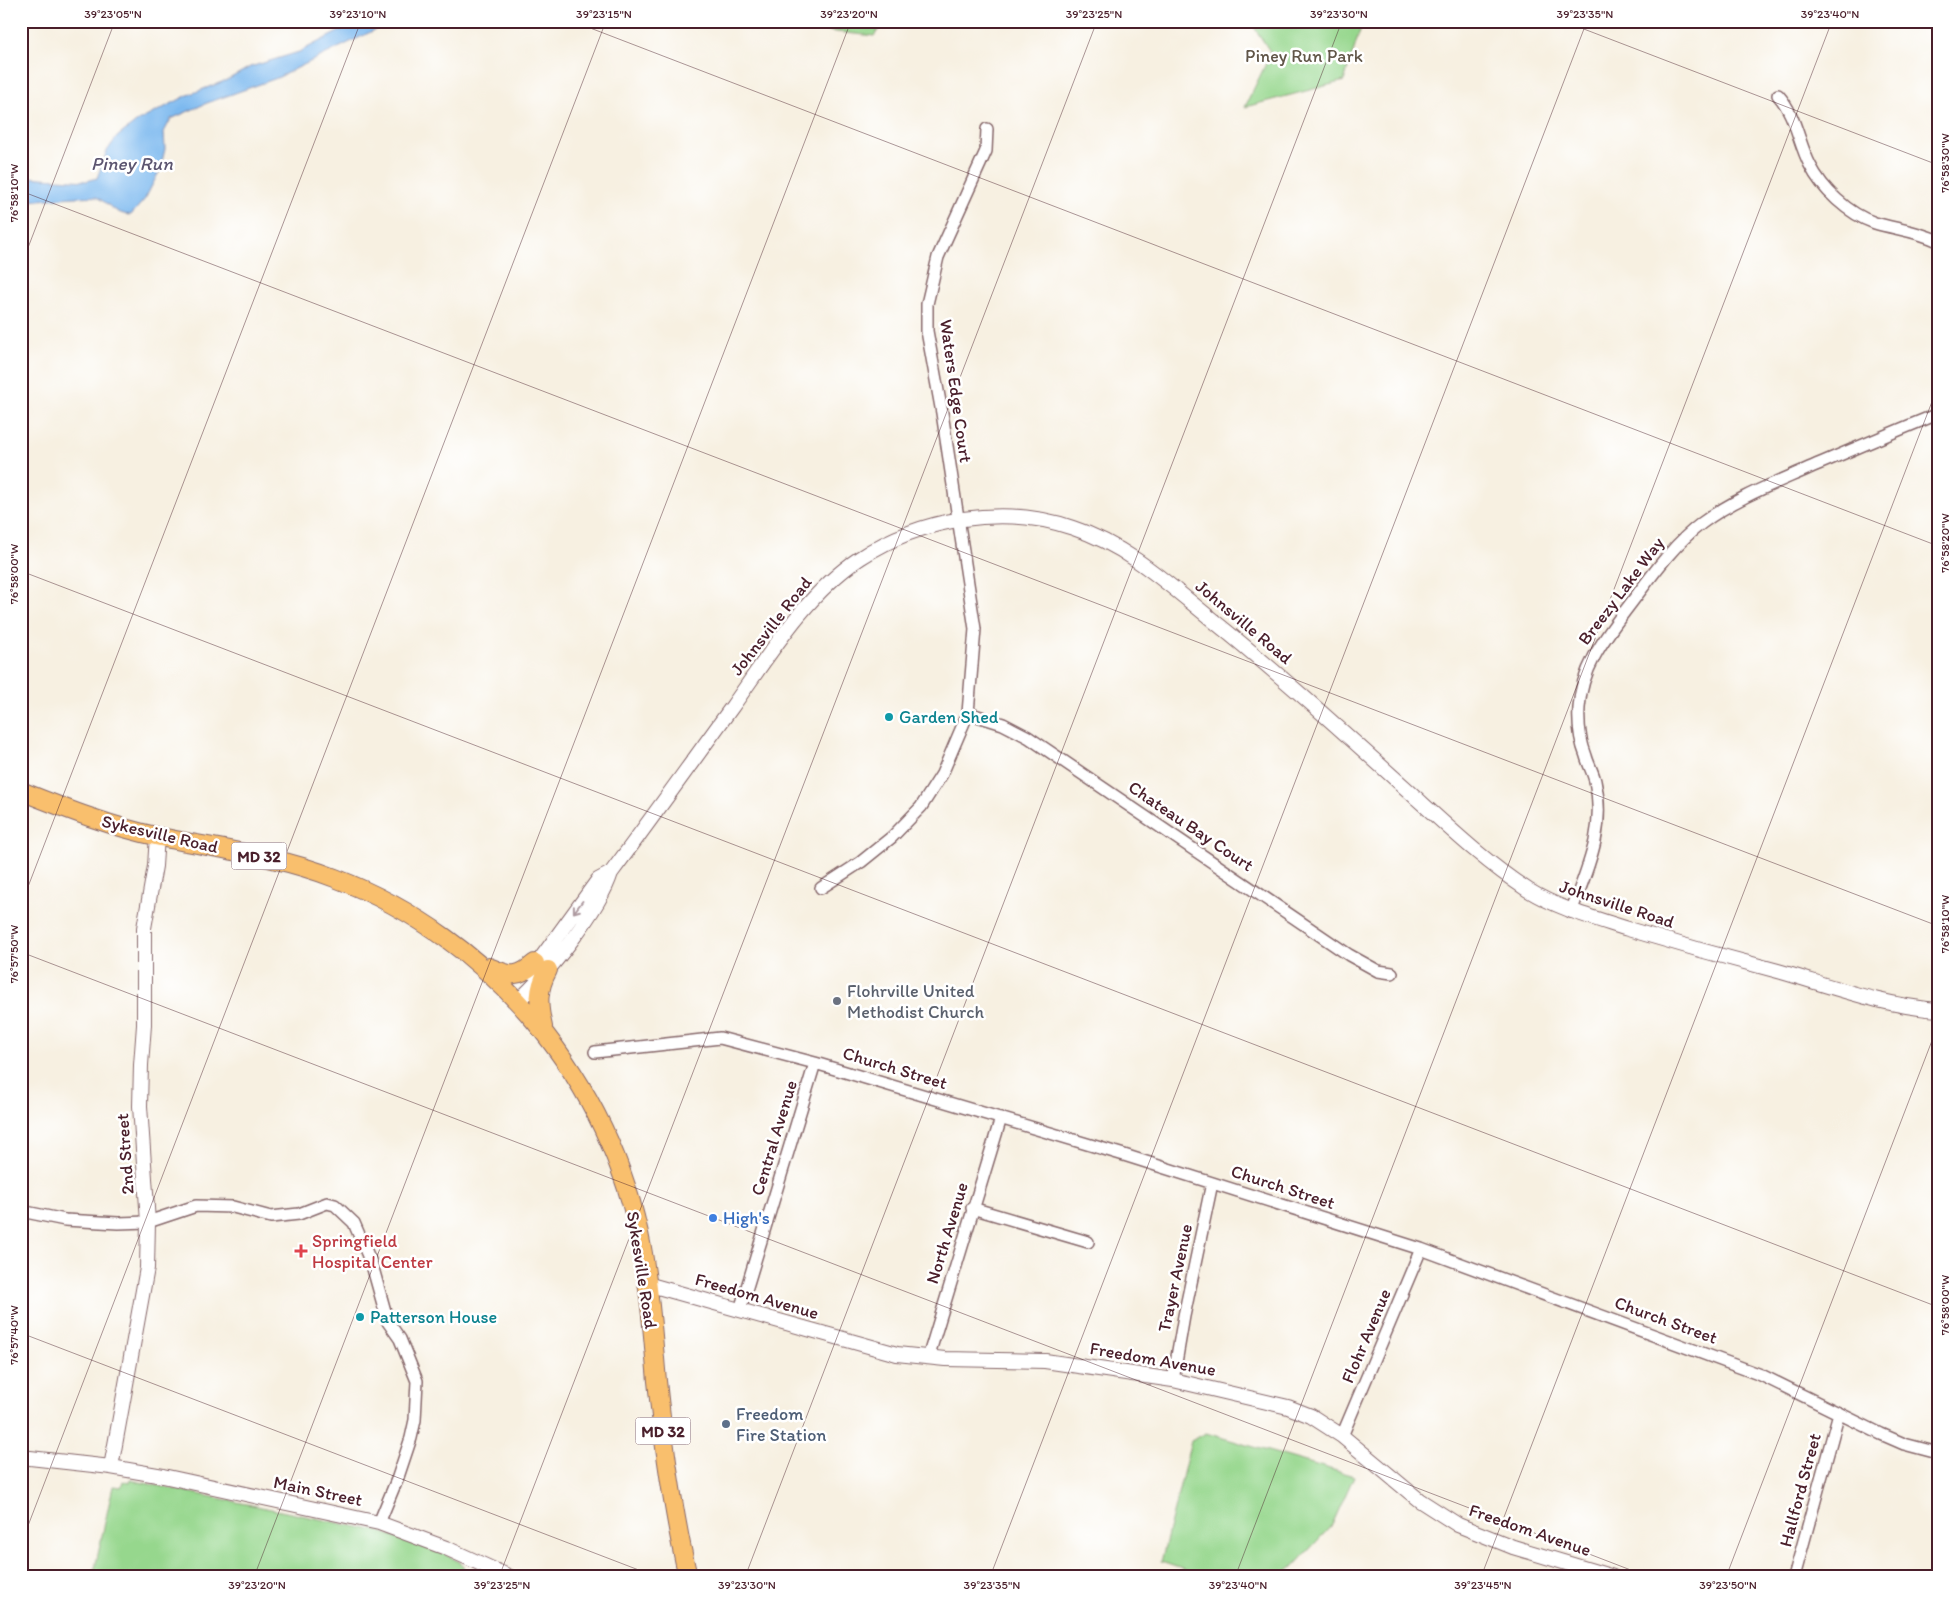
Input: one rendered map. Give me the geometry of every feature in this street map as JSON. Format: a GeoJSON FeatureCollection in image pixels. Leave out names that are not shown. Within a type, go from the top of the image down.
{"type":"FeatureCollection","features":[{"type":"Feature","properties":{"kind":"main road","name":"Sykesville Road"},"geometry":{"type":"LineString","coordinates":[[21,791],[70,811],[157,836],[254,854],[334,877],[377,896],[441,933],[479,963],[518,1001],[544,1030],[590,1101],[607,1136],[630,1199],[642,1246],[663,1440],[688,1577]]}},
{"type":"Feature","properties":{"kind":"main road"},"geometry":{"type":"LineString","coordinates":[[479,963],[515,975],[542,967],[538,1005],[544,1030]]}},
{"type":"Feature","properties":{"kind":"street"},"geometry":{"type":"LineString","coordinates":[[1778,95],[1787,106],[1799,142],[1815,174],[1834,196],[1844,205],[1872,222],[1938,241]]}},
{"type":"Feature","properties":{"kind":"street","name":"Waters Edge Court"},"geometry":{"type":"LineString","coordinates":[[821,888],[861,862],[892,837],[921,807],[942,774],[968,713],[975,629],[927,332],[927,304],[938,258],[986,151],[987,129]]}},
{"type":"Feature","properties":{"kind":"street","name":"Breezy Lake Way"},"geometry":{"type":"LineString","coordinates":[[1572,912],[1593,852],[1600,815],[1595,779],[1585,755],[1580,732],[1579,706],[1582,686],[1593,658],[1654,572],[1681,541],[1726,506],[1938,414]]}},
{"type":"Feature","properties":{"kind":"street","name":"Johnsville Road"},"geometry":{"type":"LineString","coordinates":[[518,1001],[542,967],[601,896],[612,873],[745,689],[824,587],[877,548],[931,526],[958,519],[997,516],[1039,520],[1073,528],[1126,552],[1238,640],[1496,867],[1526,889],[1572,912],[1891,1003],[1938,1010]]}},
{"type":"Feature","properties":{"kind":"street","name":"Chateau Bay Court"},"geometry":{"type":"LineString","coordinates":[[968,713],[1003,724],[1028,737],[1349,955],[1378,971],[1392,974]]}},
{"type":"Feature","properties":{"kind":"street","name":"2nd Street"},"geometry":{"type":"LineString","coordinates":[[111,1467],[142,1307],[147,1268],[148,1222],[140,1106],[144,1025],[144,928],[155,866],[157,836]]}},
{"type":"Feature","properties":{"kind":"street","name":"Church Street"},"geometry":{"type":"LineString","coordinates":[[595,1052],[720,1038],[815,1063],[1001,1118],[1422,1249],[1752,1371],[1904,1444],[1938,1453]]}},
{"type":"Feature","properties":{"kind":"street","name":"Central Avenue"},"geometry":{"type":"LineString","coordinates":[[740,1310],[815,1063]]}},
{"type":"Feature","properties":{"kind":"street","name":"North Avenue"},"geometry":{"type":"LineString","coordinates":[[928,1358],[972,1208],[1001,1118]]}},
{"type":"Feature","properties":{"kind":"street","name":"Trayer Avenue"},"geometry":{"type":"LineString","coordinates":[[1173,1380],[1184,1316],[1212,1183]]}},
{"type":"Feature","properties":{"kind":"street"},"geometry":{"type":"LineString","coordinates":[[21,1211],[88,1223],[148,1222],[196,1206],[233,1207],[271,1217],[299,1214],[327,1204],[335,1205],[354,1223],[372,1265],[388,1322],[400,1339],[417,1381],[415,1420],[411,1438],[398,1477],[379,1523]]}},
{"type":"Feature","properties":{"kind":"street"},"geometry":{"type":"LineString","coordinates":[[972,1208],[1088,1242]]}},
{"type":"Feature","properties":{"kind":"street","name":"Flohr Avenue"},"geometry":{"type":"LineString","coordinates":[[1342,1436],[1422,1249]]}},
{"type":"Feature","properties":{"kind":"street","name":"Freedom Avenue"},"geometry":{"type":"LineString","coordinates":[[647,1284],[897,1354],[928,1358],[1045,1361],[1173,1380],[1288,1407],[1310,1416],[1342,1436],[1419,1500],[1458,1525],[1512,1547],[1613,1577]]}},
{"type":"Feature","properties":{"kind":"street","name":"Hallford Street"},"geometry":{"type":"LineString","coordinates":[[1794,1577],[1839,1413]]}},
{"type":"Feature","properties":{"kind":"street","name":"Main Street"},"geometry":{"type":"LineString","coordinates":[[21,1456],[111,1467],[163,1476],[379,1523],[446,1548],[510,1577]]}},
{"type":"Feature","properties":{"kind":"green space"},"geometry":{"type":"Polygon","coordinates":[[[736,21],[885,21],[874,36],[736,21]]]}},
{"type":"Feature","properties":{"kind":"green space","name":"Piney Run Park"},"geometry":{"type":"Polygon","coordinates":[[[1250,21],[1363,21],[1344,81],[1245,107],[1271,53],[1250,21]]]}},
{"type":"Feature","properties":{"kind":"green space"},"geometry":{"type":"Polygon","coordinates":[[[1206,1433],[1354,1476],[1332,1525],[1292,1568],[1278,1577],[1206,1577],[1161,1562],[1191,1441],[1206,1433]]]}},
{"type":"Feature","properties":{"kind":"green space"},"geometry":{"type":"Polygon","coordinates":[[[130,1480],[378,1531],[444,1554],[460,1562],[464,1569],[464,1577],[93,1577],[113,1486],[121,1487],[123,1481],[129,1483],[130,1480]]]}},
{"type":"Feature","properties":{"kind":"water","name":"Piney Run"},"geometry":{"type":"Polygon","coordinates":[[[359,21],[393,21],[277,78],[207,103],[171,119],[164,132],[165,149],[160,170],[145,199],[131,215],[116,211],[96,197],[59,198],[21,203],[21,179],[27,177],[87,181],[97,178],[107,151],[117,137],[136,122],[188,95],[227,80],[250,67],[299,52],[359,21]]]}},
{"type":"Feature","properties":{"kind":"place","name":"Garden Shed"},"geometry":{"type":"Point","coordinates":[889,717]}},
{"type":"Feature","properties":{"kind":"place","name":"Flohrville United Methodist Church"},"geometry":{"type":"Point","coordinates":[837,1001]}},
{"type":"Feature","properties":{"kind":"place","name":"High's"},"geometry":{"type":"Point","coordinates":[713,1218]}},
{"type":"Feature","properties":{"kind":"place","name":"Springfield Hospital Center"},"geometry":{"type":"Point","coordinates":[301,1251]}},
{"type":"Feature","properties":{"kind":"place","name":"Patterson House"},"geometry":{"type":"Point","coordinates":[360,1317]}},
{"type":"Feature","properties":{"kind":"place","name":"Freedom Fire Station"},"geometry":{"type":"Point","coordinates":[726,1424]}}]}
